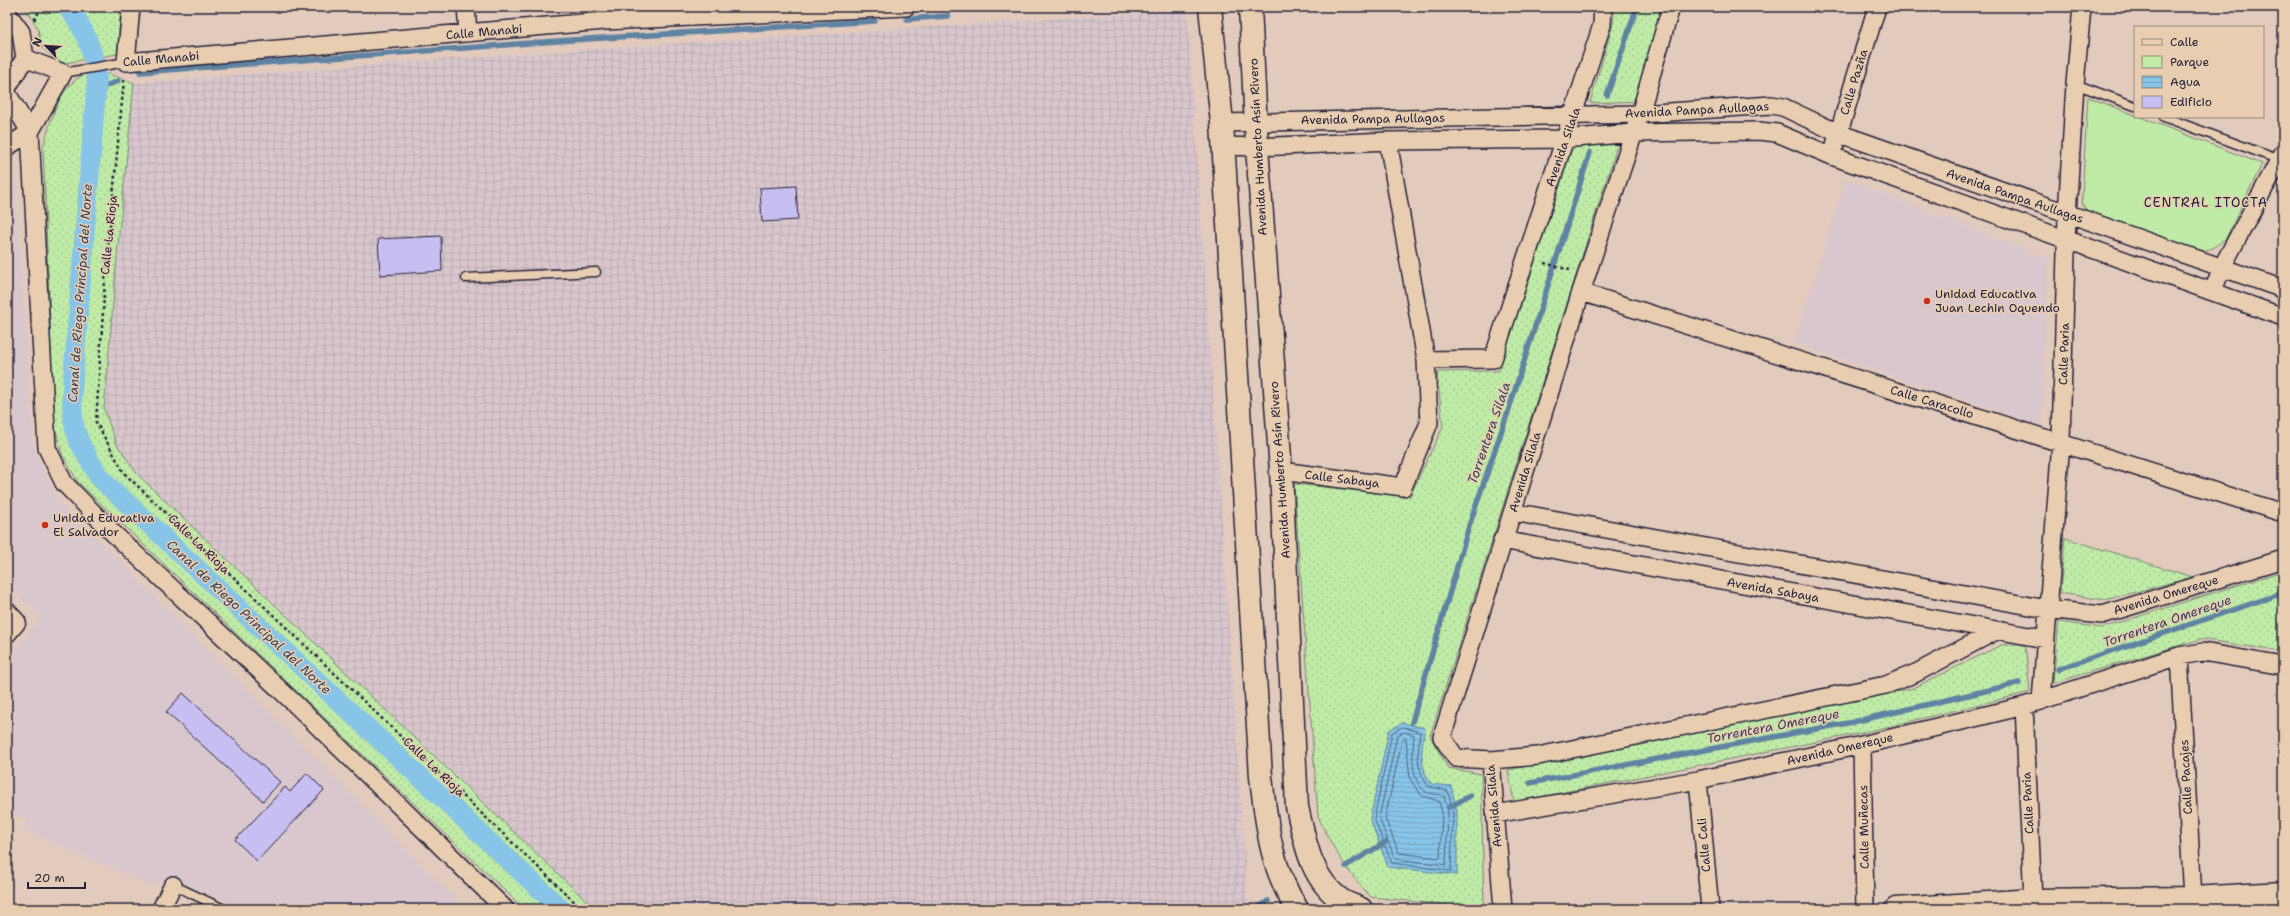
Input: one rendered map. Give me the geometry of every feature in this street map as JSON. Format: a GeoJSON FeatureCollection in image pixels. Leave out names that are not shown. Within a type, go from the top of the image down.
{"type":"FeatureCollection","features":[{"type":"Feature","properties":{"kind":"street"},"geometry":{"type":"LineString","coordinates":[[126,62],[131,7]]}},
{"type":"Feature","properties":{"kind":"street"},"geometry":{"type":"LineString","coordinates":[[466,7],[468,33]]}},
{"type":"Feature","properties":{"kind":"street","name":"Calle Manabi"},"geometry":{"type":"LineString","coordinates":[[126,62],[468,33],[608,14],[906,7]]}},
{"type":"Feature","properties":{"kind":"street"},"geometry":{"type":"LineString","coordinates":[[1210,7],[1222,123],[1261,777],[1266,822],[1274,860],[1284,888],[1297,909]]}},
{"type":"Feature","properties":{"kind":"street","name":"Avenida Humberto Asín Rivero"},"geometry":{"type":"LineString","coordinates":[[1250,7],[1257,121],[1257,147],[1281,471],[1297,807],[1309,857],[1321,880],[1341,900],[1361,909]]}},
{"type":"Feature","properties":{"kind":"street","name":"Avenida Silala"},"geometry":{"type":"LineString","coordinates":[[1426,360],[1493,359],[1564,139],[1574,115],[1602,25],[1603,7]]}},
{"type":"Feature","properties":{"kind":"street","name":"Avenida Silala"},"geometry":{"type":"LineString","coordinates":[[1503,909],[1491,760],[1456,758],[1442,737],[1502,540],[1513,512],[1581,292],[1640,114],[1671,7]]}},
{"type":"Feature","properties":{"kind":"street","name":"Calle Pazña"},"geometry":{"type":"LineString","coordinates":[[1832,156],[1877,7]]}},
{"type":"Feature","properties":{"kind":"street","name":"Calle Paria"},"geometry":{"type":"LineString","coordinates":[[2040,701],[2061,442],[2068,214],[2074,84],[2082,7]]}},
{"type":"Feature","properties":{"kind":"street"},"geometry":{"type":"LineString","coordinates":[[7,13],[21,32],[25,58],[7,88]]}},
{"type":"Feature","properties":{"kind":"street"},"geometry":{"type":"LineString","coordinates":[[7,148],[30,132],[63,74],[25,58]]}},
{"type":"Feature","properties":{"kind":"street"},"geometry":{"type":"LineString","coordinates":[[7,93],[30,132],[47,448],[64,483],[113,533],[293,702],[505,909]]}},
{"type":"Feature","properties":{"kind":"street","name":"Avenida Pampa Aullagas"},"geometry":{"type":"LineString","coordinates":[[1222,123],[1257,121],[1640,114],[1771,104],[1783,107],[1838,133],[2283,289]]}},
{"type":"Feature","properties":{"kind":"street","name":"Avenida Pampa Aullagas"},"geometry":{"type":"LineString","coordinates":[[1223,146],[1257,147],[1388,141],[1564,139],[1633,133],[1777,133],[1832,156],[2283,317]]}},
{"type":"Feature","properties":{"kind":"street"},"geometry":{"type":"LineString","coordinates":[[1388,141],[1426,360]]}},
{"type":"Feature","properties":{"kind":"street"},"geometry":{"type":"LineString","coordinates":[[2213,291],[2222,267],[2281,156]]}},
{"type":"Feature","properties":{"kind":"street","name":"Calle Caracollo"},"geometry":{"type":"LineString","coordinates":[[1581,292],[2283,513]]}},
{"type":"Feature","properties":{"kind":"street","name":"Calle Sabaya"},"geometry":{"type":"LineString","coordinates":[[1281,471],[1403,487],[1429,423],[1426,360]]}},
{"type":"Feature","properties":{"kind":"street"},"geometry":{"type":"LineString","coordinates":[[1513,512],[2047,609]]}},
{"type":"Feature","properties":{"kind":"street","name":"Avenida Sabaya"},"geometry":{"type":"LineString","coordinates":[[1502,540],[2044,639]]}},
{"type":"Feature","properties":{"kind":"street","name":"Avenida Omereque"},"geometry":{"type":"LineString","coordinates":[[2047,609],[2102,615],[2283,559]]}},
{"type":"Feature","properties":{"kind":"street"},"geometry":{"type":"LineString","coordinates":[[1491,760],[1538,756],[1886,685],[1916,673],[1996,631]]}},
{"type":"Feature","properties":{"kind":"street","name":"Avenida Omereque"},"geometry":{"type":"LineString","coordinates":[[1495,814],[1698,780],[1862,745],[2024,706],[2179,656],[2203,652],[2283,666]]}},
{"type":"Feature","properties":{"kind":"street","name":"Calle Pacajes"},"geometry":{"type":"LineString","coordinates":[[2179,656],[2193,898]]}},
{"type":"Feature","properties":{"kind":"street","name":"Calle Paria"},"geometry":{"type":"LineString","coordinates":[[2024,706],[2033,900]]}},
{"type":"Feature","properties":{"kind":"street","name":"Calle Muñecas"},"geometry":{"type":"LineString","coordinates":[[1862,745],[1865,909]]}},
{"type":"Feature","properties":{"kind":"street"},"geometry":{"type":"LineString","coordinates":[[1261,777],[1296,772]]}},
{"type":"Feature","properties":{"kind":"street","name":"Calle Cali"},"geometry":{"type":"LineString","coordinates":[[1698,780],[1710,909]]}},
{"type":"Feature","properties":{"kind":"street"},"geometry":{"type":"LineString","coordinates":[[160,909],[173,885]]}},
{"type":"Feature","properties":{"kind":"street"},"geometry":{"type":"LineString","coordinates":[[1896,909],[2033,900],[2193,898],[2283,893]]}},
{"type":"Feature","properties":{"kind":"lane","name":"Calle Manabi"},"geometry":{"type":"LineString","coordinates":[[63,74],[126,62]]}},
{"type":"Feature","properties":{"kind":"lane"},"geometry":{"type":"LineString","coordinates":[[2074,84],[2134,106]]}},
{"type":"Feature","properties":{"kind":"lane"},"geometry":{"type":"LineString","coordinates":[[2167,118],[2281,156]]}},
{"type":"Feature","properties":{"kind":"lane"},"geometry":{"type":"LineString","coordinates":[[466,278],[596,272]]}},
{"type":"Feature","properties":{"kind":"lane"},"geometry":{"type":"LineString","coordinates":[[173,885],[224,909]]}},
{"type":"Feature","properties":{"kind":"path","name":"Calle La Rioja"},"geometry":{"type":"LineString","coordinates":[[126,62],[105,280],[96,422],[124,473],[582,909]]}},
{"type":"Feature","properties":{"kind":"path"},"geometry":{"type":"LineString","coordinates":[[1546,263],[1563,268]]}},
{"type":"Feature","properties":{"kind":"shaded area"},"geometry":{"type":"Polygon","coordinates":[[[1187,10],[1248,909],[595,909],[138,475],[116,443],[104,409],[134,83],[489,56],[1187,10]]]}},
{"type":"Feature","properties":{"kind":"shaded area","name":"Unidad Educativa El Salvador"},"geometry":{"type":"Polygon","coordinates":[[[7,173],[12,174],[15,186],[34,449],[61,505],[104,545],[465,909],[241,909],[170,877],[153,886],[23,830],[28,820],[7,811],[7,661],[40,617],[7,584],[7,173]]]}},
{"type":"Feature","properties":{"kind":"shaded area","name":"Unidad Educativa Juan Lechin Oquendo"},"geometry":{"type":"Polygon","coordinates":[[[1846,179],[2049,259],[2042,426],[1794,343],[1846,179]]]}},
{"type":"Feature","properties":{"kind":"green space"},"geometry":{"type":"Polygon","coordinates":[[[18,7],[121,7],[117,54],[59,64],[41,46],[38,29],[28,11],[18,7]]]}},
{"type":"Feature","properties":{"kind":"green space"},"geometry":{"type":"Polygon","coordinates":[[[1615,7],[1666,7],[1638,101],[1590,103],[1613,24],[1615,7]]]}},
{"type":"Feature","properties":{"kind":"green space"},"geometry":{"type":"Polygon","coordinates":[[[106,73],[134,83],[104,409],[116,443],[138,475],[595,909],[524,909],[78,482],[62,454],[54,424],[43,147],[57,106],[68,87],[85,74],[106,73]]]}},
{"type":"Feature","properties":{"kind":"green space"},"geometry":{"type":"Polygon","coordinates":[[[2088,97],[2134,115],[2134,118],[2143,118],[2262,164],[2226,238],[2219,244],[2204,251],[2195,252],[2088,212],[2083,205],[2082,198],[2088,97]]]}},
{"type":"Feature","properties":{"kind":"green space"},"geometry":{"type":"Polygon","coordinates":[[[1618,143],[1430,736],[1448,768],[1481,774],[1484,909],[1371,897],[1341,859],[1318,816],[1294,484],[1410,496],[1443,427],[1437,372],[1499,371],[1573,146],[1618,143]]]}},
{"type":"Feature","properties":{"kind":"green space"},"geometry":{"type":"Polygon","coordinates":[[[2065,538],[2193,577],[2105,600],[2060,593],[2065,538]]]}},
{"type":"Feature","properties":{"kind":"green space"},"geometry":{"type":"Polygon","coordinates":[[[2283,571],[2283,652],[2201,639],[2053,683],[2059,622],[2102,628],[2283,571]]]}},
{"type":"Feature","properties":{"kind":"green space"},"geometry":{"type":"Polygon","coordinates":[[[2001,645],[2025,645],[2030,692],[1866,732],[1514,802],[1508,770],[1914,688],[2001,645]]]}},
{"type":"Feature","properties":{"kind":"water"},"geometry":{"type":"Polygon","coordinates":[[[1403,723],[1425,728],[1422,757],[1424,770],[1431,784],[1451,786],[1457,811],[1457,875],[1388,867],[1370,819],[1389,730],[1403,723]]]}},
{"type":"Feature","properties":{"kind":"building"},"geometry":{"type":"Polygon","coordinates":[[[796,186],[798,220],[762,222],[760,188],[796,186]]]}},
{"type":"Feature","properties":{"kind":"building"},"geometry":{"type":"Polygon","coordinates":[[[441,236],[442,271],[380,275],[378,239],[441,236]]]}},
{"type":"Feature","properties":{"kind":"building"},"geometry":{"type":"Polygon","coordinates":[[[183,693],[280,782],[263,801],[166,712],[183,693]]]}},
{"type":"Feature","properties":{"kind":"building"},"geometry":{"type":"Polygon","coordinates":[[[307,773],[324,790],[257,861],[235,840],[285,787],[290,792],[307,773]]]}},
{"type":"Feature","properties":{"kind":"waterway","name":"Canal de Riego Principal del Norte"},"geometry":{"type":"LineString","coordinates":[[67,7],[79,23],[88,41],[94,60],[97,79],[72,392],[75,428],[87,456],[100,478],[561,909]]}},
{"type":"Feature","properties":{"kind":"waterway","name":"Torrentera Silala"},"geometry":{"type":"LineString","coordinates":[[1607,95],[1637,7]]}},
{"type":"Feature","properties":{"kind":"waterway"},"geometry":{"type":"LineString","coordinates":[[907,19],[948,16]]}},
{"type":"Feature","properties":{"kind":"waterway"},"geometry":{"type":"LineString","coordinates":[[140,72],[571,40],[875,21]]}},
{"type":"Feature","properties":{"kind":"waterway"},"geometry":{"type":"LineString","coordinates":[[96,90],[118,81]]}},
{"type":"Feature","properties":{"kind":"waterway","name":"Torrentera Silala"},"geometry":{"type":"LineString","coordinates":[[1412,722],[1469,526],[1508,412],[1590,152]]}},
{"type":"Feature","properties":{"kind":"waterway","name":"Torrentera Omereque"},"geometry":{"type":"LineString","coordinates":[[2058,669],[2283,593]]}},
{"type":"Feature","properties":{"kind":"waterway","name":"Torrentera Omereque"},"geometry":{"type":"LineString","coordinates":[[1530,783],[1853,722],[2019,683]]}},
{"type":"Feature","properties":{"kind":"waterway","name":"Torrentera Omereque"},"geometry":{"type":"LineString","coordinates":[[1449,807],[1470,796]]}},
{"type":"Feature","properties":{"kind":"waterway"},"geometry":{"type":"LineString","coordinates":[[1346,866],[1386,842]]}},
{"type":"Feature","properties":{"kind":"waterway"},"geometry":{"type":"LineString","coordinates":[[1256,909],[1268,901]]}},
{"type":"Feature","properties":{"kind":"place","name":"Unidad Educativa Juan Lechin Oquendo"},"geometry":{"type":"Point","coordinates":[1927,301]}},
{"type":"Feature","properties":{"kind":"place","name":"Unidad Educativa El Salvador"},"geometry":{"type":"Point","coordinates":[45,525]}},
{"type":"Feature","properties":{"kind":"district","name":"CENTRAL ITOCTA"},"geometry":{"type":"Point","coordinates":[2206,202]}}]}
